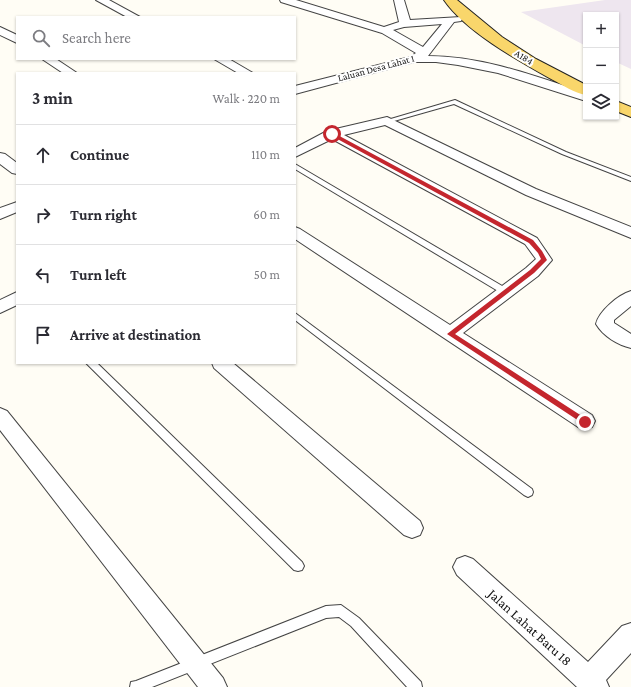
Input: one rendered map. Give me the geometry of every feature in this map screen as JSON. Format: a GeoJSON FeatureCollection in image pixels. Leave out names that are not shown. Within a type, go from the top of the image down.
{"type":"FeatureCollection","features":[{"type":"Feature","properties":{"kind":"main road","name":"A184"},"geometry":{"type":"LineString","coordinates":[[450,0],[466,17],[486,33],[512,50],[583,90]]}},
{"type":"Feature","properties":{"kind":"main road"},"geometry":{"type":"LineString","coordinates":[[619,107],[631,112]]}},
{"type":"Feature","properties":{"kind":"street"},"geometry":{"type":"LineString","coordinates":[[101,0],[133,16]]}},
{"type":"Feature","properties":{"kind":"street"},"geometry":{"type":"LineString","coordinates":[[285,0],[386,31],[419,56],[448,59],[485,66],[583,96]]}},
{"type":"Feature","properties":{"kind":"street"},"geometry":{"type":"LineString","coordinates":[[399,0],[405,19],[404,24]]}},
{"type":"Feature","properties":{"kind":"street"},"geometry":{"type":"LineString","coordinates":[[386,31],[389,28],[404,24],[450,21],[466,17]]}},
{"type":"Feature","properties":{"kind":"street","name":"Laluan Desa Lahat 1"},"geometry":{"type":"LineString","coordinates":[[296,90],[419,56],[450,21]]}},
{"type":"Feature","properties":{"kind":"street"},"geometry":{"type":"LineString","coordinates":[[0,30],[16,39]]}},
{"type":"Feature","properties":{"kind":"street"},"geometry":{"type":"LineString","coordinates":[[50,60],[69,72]]}},
{"type":"Feature","properties":{"kind":"street"},"geometry":{"type":"LineString","coordinates":[[222,60],[245,72]]}},
{"type":"Feature","properties":{"kind":"street"},"geometry":{"type":"LineString","coordinates":[[296,152],[332,134],[387,121],[531,192],[631,233]]}},
{"type":"Feature","properties":{"kind":"street"},"geometry":{"type":"LineString","coordinates":[[332,134],[531,242],[540,252],[544,260],[506,292],[450,334]]}},
{"type":"Feature","properties":{"kind":"street"},"geometry":{"type":"LineString","coordinates":[[0,157],[16,169]]}},
{"type":"Feature","properties":{"kind":"street"},"geometry":{"type":"LineString","coordinates":[[0,214],[16,206]]}},
{"type":"Feature","properties":{"kind":"street"},"geometry":{"type":"LineString","coordinates":[[296,233],[585,422]]}},
{"type":"Feature","properties":{"kind":"street"},"geometry":{"type":"LineString","coordinates":[[631,297],[606,318],[605,324],[608,328],[631,342]]}},
{"type":"Feature","properties":{"kind":"street"},"geometry":{"type":"LineString","coordinates":[[0,307],[16,299]]}},
{"type":"Feature","properties":{"kind":"street"},"geometry":{"type":"LineString","coordinates":[[222,364],[412,528]]}},
{"type":"Feature","properties":{"kind":"street"},"geometry":{"type":"LineString","coordinates":[[0,416],[196,662],[214,687]]}},
{"type":"Feature","properties":{"kind":"street","name":"Jalan Lahat Baru 18"},"geometry":{"type":"LineString","coordinates":[[465,567],[592,684]]}},
{"type":"Feature","properties":{"kind":"street"},"geometry":{"type":"LineString","coordinates":[[592,684],[631,635]]}},
{"type":"Feature","properties":{"kind":"lane"},"geometry":{"type":"LineString","coordinates":[[387,121],[455,102],[564,153],[631,179]]}},
{"type":"Feature","properties":{"kind":"lane"},"geometry":{"type":"LineString","coordinates":[[296,167],[506,292]]}},
{"type":"Feature","properties":{"kind":"lane"},"geometry":{"type":"LineString","coordinates":[[296,317],[528,492]]}},
{"type":"Feature","properties":{"kind":"lane"},"geometry":{"type":"LineString","coordinates":[[92,364],[298,566]]}},
{"type":"Feature","properties":{"kind":"lane"},"geometry":{"type":"LineString","coordinates":[[136,687],[196,662],[326,612],[341,611],[355,622],[416,687]]}},
{"type":"Feature","properties":{"kind":"shaded area"},"geometry":{"type":"Polygon","coordinates":[[[605,0],[631,0],[631,69],[619,63],[619,12],[583,12],[583,44],[521,12],[605,0]]]}},
{"type":"Feature","properties":{"kind":"route"},"geometry":{"type":"LineString","coordinates":[[332,134],[531,242],[540,252],[544,260],[532,272],[450,334],[585,422]]}}]}
